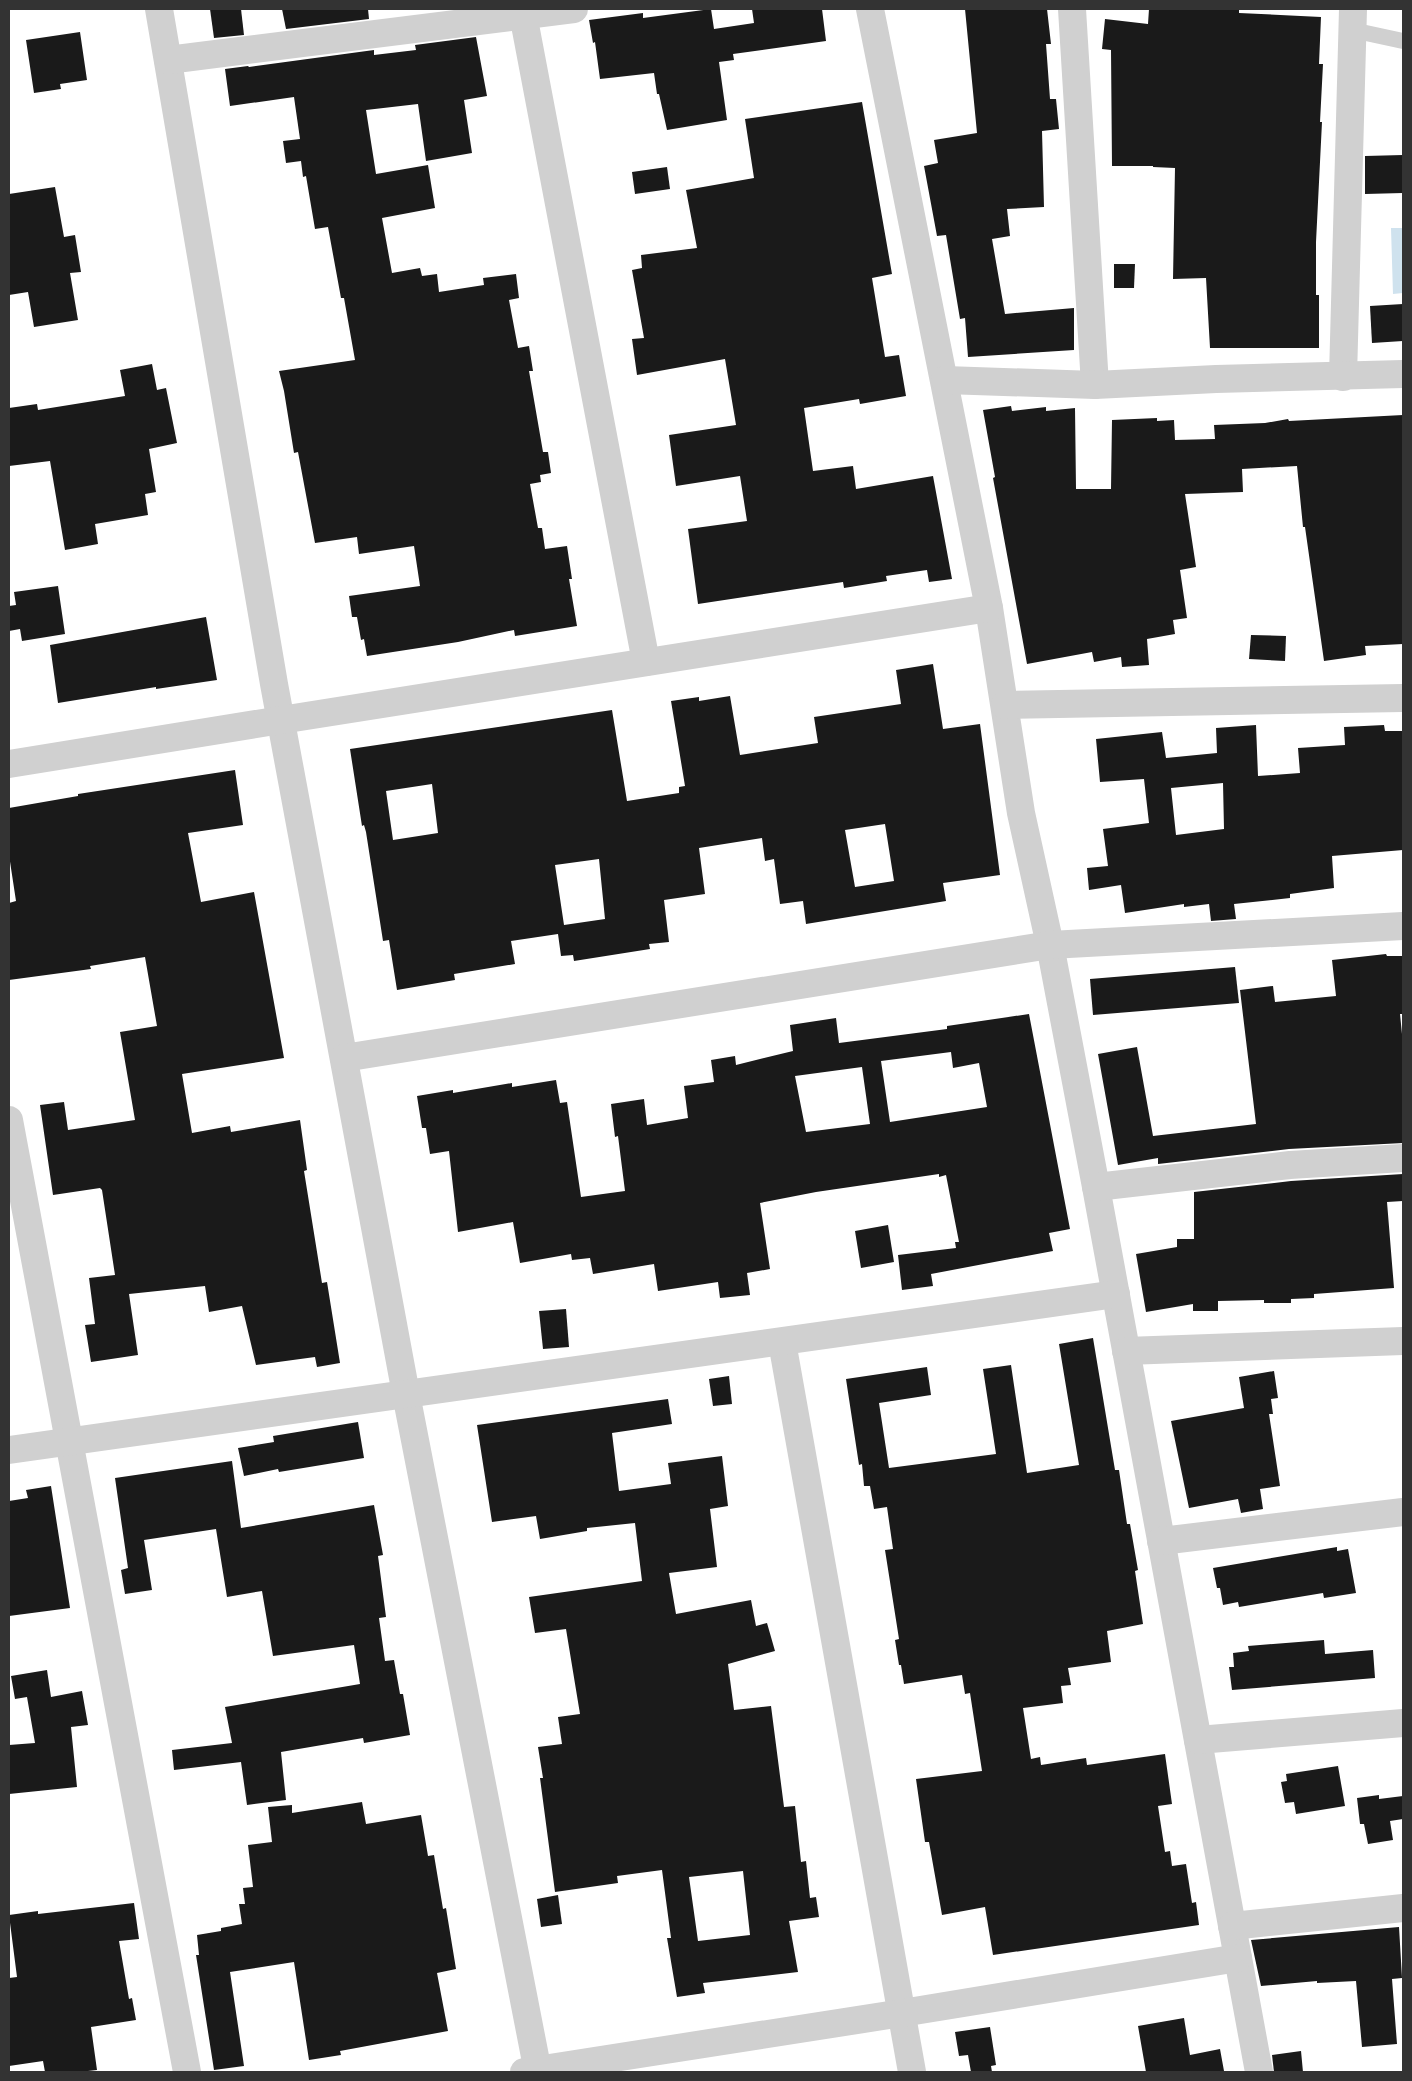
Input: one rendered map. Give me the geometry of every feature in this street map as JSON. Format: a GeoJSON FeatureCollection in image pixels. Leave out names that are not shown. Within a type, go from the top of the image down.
{"type":"FeatureCollection","features":[{"type":"Feature","properties":{"kind":"street"},"geometry":{"type":"LineString","coordinates":[[159,9],[281,720],[533,2072],[1238,1958]]}},
{"type":"Feature","properties":{"kind":"street"},"geometry":{"type":"LineString","coordinates":[[168,60],[523,13],[574,9]]}},
{"type":"Feature","properties":{"kind":"street"},"geometry":{"type":"LineString","coordinates":[[870,9],[989,608],[1022,813],[1050,945],[1096,1187],[1259,2072]]}},
{"type":"Feature","properties":{"kind":"street"},"geometry":{"type":"LineString","coordinates":[[1072,9],[1095,385]]}},
{"type":"Feature","properties":{"kind":"street"},"geometry":{"type":"LineString","coordinates":[[523,13],[646,662]]}},
{"type":"Feature","properties":{"kind":"street"},"geometry":{"type":"LineString","coordinates":[[1343,377],[1353,20]]}},
{"type":"Feature","properties":{"kind":"street"},"geometry":{"type":"LineString","coordinates":[[944,380],[1095,385],[1216,379],[1403,374]]}},
{"type":"Feature","properties":{"kind":"street"},"geometry":{"type":"LineString","coordinates":[[9,764],[989,608]]}},
{"type":"Feature","properties":{"kind":"street"},"geometry":{"type":"LineString","coordinates":[[1005,705],[1403,698]]}},
{"type":"Feature","properties":{"kind":"street"},"geometry":{"type":"LineString","coordinates":[[344,1058],[1050,945],[1403,926]]}},
{"type":"Feature","properties":{"kind":"street"},"geometry":{"type":"LineString","coordinates":[[9,1120],[187,2072]]}},
{"type":"Feature","properties":{"kind":"street"},"geometry":{"type":"LineString","coordinates":[[1096,1187],[1290,1166],[1403,1158]]}},
{"type":"Feature","properties":{"kind":"street"},"geometry":{"type":"LineString","coordinates":[[9,1450],[68,1440],[1116,1294]]}},
{"type":"Feature","properties":{"kind":"street"},"geometry":{"type":"LineString","coordinates":[[1126,1351],[1403,1341]]}},
{"type":"Feature","properties":{"kind":"street"},"geometry":{"type":"LineString","coordinates":[[782,1342],[854,1756],[912,2072]]}},
{"type":"Feature","properties":{"kind":"street"},"geometry":{"type":"LineString","coordinates":[[1161,1541],[1403,1512]]}},
{"type":"Feature","properties":{"kind":"street"},"geometry":{"type":"LineString","coordinates":[[1198,1740],[1403,1723]]}},
{"type":"Feature","properties":{"kind":"street"},"geometry":{"type":"LineString","coordinates":[[1232,1926],[1403,1908]]}},
{"type":"Feature","properties":{"kind":"lane"},"geometry":{"type":"LineString","coordinates":[[1353,20],[1403,41]]}},
{"type":"Feature","properties":{"kind":"water"},"geometry":{"type":"Polygon","coordinates":[[[1391,228],[1403,228],[1403,293],[1393,294],[1391,228]]]}},
{"type":"Feature","properties":{"kind":"building"},"geometry":{"type":"Polygon","coordinates":[[[210,9],[241,9],[244,35],[214,38],[210,9]]]}},
{"type":"Feature","properties":{"kind":"building"},"geometry":{"type":"Polygon","coordinates":[[[282,9],[368,9],[369,19],[286,29],[282,9]]]}},
{"type":"Feature","properties":{"kind":"building"},"geometry":{"type":"Polygon","coordinates":[[[711,9],[714,29],[754,23],[752,9],[822,9],[826,41],[733,54],[734,60],[719,62],[727,120],[667,130],[659,94],[657,94],[654,73],[600,79],[595,42],[593,43],[589,20],[643,13],[643,18],[711,9]]]}},
{"type":"Feature","properties":{"kind":"building"},"geometry":{"type":"Polygon","coordinates":[[[965,9],[1047,9],[1051,44],[1046,44],[1050,99],[1056,99],[1059,129],[1042,131],[1044,207],[1007,209],[1010,236],[992,239],[1005,314],[1074,308],[1074,350],[968,357],[965,318],[960,319],[946,235],[937,236],[924,166],[938,163],[934,140],[977,133],[965,9]]]}},
{"type":"Feature","properties":{"kind":"building"},"geometry":{"type":"Polygon","coordinates":[[[1149,9],[1239,9],[1239,13],[1321,17],[1319,64],[1323,64],[1320,122],[1322,122],[1316,242],[1319,348],[1210,348],[1206,278],[1173,279],[1175,168],[1112,166],[1111,50],[1102,49],[1105,19],[1148,24],[1149,9]]]}},
{"type":"Feature","properties":{"kind":"building"},"geometry":{"type":"Polygon","coordinates":[[[80,32],[87,80],[60,84],[61,89],[34,93],[26,40],[80,32]]]}},
{"type":"Feature","properties":{"kind":"building"},"geometry":{"type":"Polygon","coordinates":[[[476,37],[487,96],[464,100],[472,153],[426,161],[418,104],[366,110],[376,174],[428,165],[435,208],[382,218],[392,273],[420,268],[422,276],[437,274],[439,292],[484,285],[483,278],[516,274],[519,298],[509,300],[518,348],[529,346],[533,371],[529,371],[543,452],[548,452],[551,473],[540,475],[541,482],[530,484],[538,528],[542,528],[545,549],[567,546],[572,579],[569,579],[577,626],[515,636],[514,630],[458,642],[367,656],[364,639],[361,640],[357,617],[352,617],[349,596],[420,586],[414,546],[359,554],[357,537],[315,543],[298,452],[294,453],[279,371],[355,360],[344,298],[341,298],[328,227],[315,229],[306,176],[303,177],[301,161],[286,163],[283,141],[300,139],[294,97],[230,106],[225,69],[374,50],[374,55],[416,50],[415,45],[476,37]]]}},
{"type":"Feature","properties":{"kind":"building"},"geometry":{"type":"Polygon","coordinates":[[[862,102],[892,274],[872,278],[885,357],[899,355],[906,396],[860,404],[859,399],[804,408],[813,471],[853,466],[856,489],[933,476],[952,579],[929,582],[927,570],[886,576],[887,581],[844,588],[843,582],[698,604],[688,529],[747,521],[740,476],[676,486],[669,435],[736,425],[725,359],[637,375],[632,339],[644,338],[632,270],[642,268],[641,255],[697,248],[686,190],[754,178],[745,119],[862,102]]]}},
{"type":"Feature","properties":{"kind":"building"},"geometry":{"type":"Polygon","coordinates":[[[1403,155],[1403,193],[1365,194],[1365,156],[1403,155]]]}},
{"type":"Feature","properties":{"kind":"building"},"geometry":{"type":"Polygon","coordinates":[[[667,167],[670,189],[635,194],[632,172],[667,167]]]}},
{"type":"Feature","properties":{"kind":"building"},"geometry":{"type":"Polygon","coordinates":[[[55,187],[64,237],[75,235],[81,272],[70,273],[78,320],[34,327],[28,292],[9,295],[9,194],[55,187]]]}},
{"type":"Feature","properties":{"kind":"building"},"geometry":{"type":"Polygon","coordinates":[[[1114,264],[1135,264],[1134,288],[1114,288],[1114,264]]]}},
{"type":"Feature","properties":{"kind":"building"},"geometry":{"type":"Polygon","coordinates":[[[1403,304],[1403,341],[1372,343],[1370,306],[1403,304]]]}},
{"type":"Feature","properties":{"kind":"building"},"geometry":{"type":"Polygon","coordinates":[[[152,364],[157,390],[166,388],[177,443],[149,449],[156,492],[145,494],[148,515],[95,524],[98,544],[65,550],[50,461],[9,466],[9,408],[37,404],[38,410],[125,396],[120,370],[152,364]]]}},
{"type":"Feature","properties":{"kind":"building"},"geometry":{"type":"Polygon","coordinates":[[[1011,406],[1012,411],[1046,407],[1046,411],[1075,408],[1076,489],[1111,489],[1112,420],[1157,418],[1157,421],[1174,420],[1175,440],[1215,439],[1214,425],[1265,423],[1288,419],[1289,421],[1403,415],[1403,644],[1365,646],[1366,655],[1324,661],[1305,527],[1303,527],[1297,466],[1242,469],[1243,492],[1185,494],[1196,567],[1180,570],[1187,618],[1173,620],[1175,634],[1147,639],[1149,665],[1122,667],[1121,657],[1094,662],[1092,652],[1027,664],[993,478],[995,477],[983,410],[1011,406]]]}},
{"type":"Feature","properties":{"kind":"building"},"geometry":{"type":"Polygon","coordinates":[[[58,586],[65,634],[22,641],[20,629],[9,631],[9,606],[16,605],[14,592],[58,586]]]}},
{"type":"Feature","properties":{"kind":"building"},"geometry":{"type":"Polygon","coordinates":[[[206,617],[217,680],[156,689],[156,687],[58,703],[50,645],[206,617]]]}},
{"type":"Feature","properties":{"kind":"building"},"geometry":{"type":"Polygon","coordinates":[[[1251,635],[1286,636],[1285,661],[1249,659],[1251,635]]]}},
{"type":"Feature","properties":{"kind":"building"},"geometry":{"type":"Polygon","coordinates":[[[933,664],[943,729],[980,724],[1000,875],[943,883],[946,901],[806,924],[803,901],[780,904],[774,859],[765,861],[762,838],[699,848],[705,894],[664,900],[669,942],[649,944],[650,949],[574,961],[573,955],[561,956],[558,934],[511,941],[515,964],[454,974],[455,980],[397,990],[389,940],[383,941],[366,832],[364,825],[362,826],[350,749],[612,710],[627,801],[679,793],[679,787],[685,786],[671,701],[699,697],[699,701],[730,696],[740,755],[818,743],[814,717],[901,704],[896,670],[933,664]],[[432,784],[386,791],[393,840],[438,833],[432,784]],[[885,824],[845,830],[855,887],[894,881],[885,824]],[[599,859],[555,865],[564,925],[605,919],[599,859]]]}},
{"type":"Feature","properties":{"kind":"building"},"geometry":{"type":"Polygon","coordinates":[[[1256,725],[1258,776],[1300,773],[1298,748],[1345,745],[1344,727],[1384,725],[1385,731],[1403,731],[1403,850],[1332,856],[1334,888],[1290,894],[1290,898],[1234,904],[1236,919],[1211,921],[1209,904],[1184,907],[1184,904],[1125,913],[1121,885],[1089,890],[1087,868],[1108,866],[1103,829],[1149,823],[1144,779],[1100,782],[1096,739],[1162,732],[1166,758],[1217,753],[1216,728],[1256,725]],[[1223,783],[1171,788],[1176,835],[1224,829],[1223,783]]]}},
{"type":"Feature","properties":{"kind":"building"},"geometry":{"type":"Polygon","coordinates":[[[235,770],[243,825],[188,833],[201,902],[254,892],[284,1058],[182,1074],[192,1133],[230,1126],[231,1132],[300,1120],[307,1170],[304,1171],[322,1283],[327,1282],[340,1363],[317,1367],[315,1357],[256,1365],[242,1306],[209,1312],[205,1286],[129,1294],[138,1355],[91,1362],[85,1325],[95,1324],[89,1278],[115,1275],[102,1190],[100,1188],[53,1195],[40,1105],[64,1102],[68,1130],[135,1120],[120,1032],[157,1026],[145,957],[90,966],[91,969],[9,980],[9,903],[16,901],[9,855],[9,808],[78,796],[78,794],[235,770]]]}},
{"type":"Feature","properties":{"kind":"building"},"geometry":{"type":"Polygon","coordinates":[[[1386,954],[1387,956],[1403,956],[1403,1014],[1400,1014],[1403,1044],[1403,1143],[1289,1149],[1158,1164],[1158,1158],[1118,1165],[1098,1054],[1137,1047],[1153,1136],[1256,1124],[1240,990],[1273,986],[1275,1002],[1336,996],[1332,960],[1386,954]]]}},
{"type":"Feature","properties":{"kind":"building"},"geometry":{"type":"Polygon","coordinates":[[[1235,967],[1239,1003],[1093,1015],[1090,979],[1235,967]]]}},
{"type":"Feature","properties":{"kind":"building"},"geometry":{"type":"Polygon","coordinates":[[[1029,1014],[1070,1229],[1049,1233],[1053,1251],[931,1274],[933,1286],[902,1290],[898,1255],[956,1248],[955,1242],[959,1242],[946,1175],[939,1177],[939,1174],[816,1192],[760,1203],[770,1269],[747,1273],[750,1295],[720,1298],[718,1282],[658,1291],[654,1264],[593,1274],[590,1258],[572,1260],[571,1254],[520,1263],[513,1222],[458,1232],[449,1151],[430,1154],[426,1128],[422,1128],[417,1096],[453,1090],[453,1093],[512,1083],[512,1087],[556,1080],[560,1103],[567,1102],[581,1197],[625,1191],[618,1136],[615,1137],[611,1104],[644,1099],[647,1125],[688,1118],[684,1086],[714,1082],[711,1060],[735,1056],[736,1065],[793,1051],[790,1025],[836,1018],[839,1043],[947,1029],[947,1026],[1029,1014]],[[951,1052],[881,1061],[890,1122],[987,1107],[979,1063],[953,1068],[951,1052]],[[862,1067],[795,1076],[806,1132],[870,1124],[862,1067]]]}},
{"type":"Feature","properties":{"kind":"building"},"geometry":{"type":"Polygon","coordinates":[[[1403,1174],[1403,1201],[1387,1202],[1394,1288],[1314,1294],[1314,1298],[1291,1299],[1291,1303],[1264,1303],[1264,1300],[1218,1301],[1218,1311],[1193,1311],[1193,1304],[1146,1312],[1136,1254],[1177,1247],[1177,1239],[1194,1239],[1194,1192],[1291,1181],[1403,1174]]]}},
{"type":"Feature","properties":{"kind":"building"},"geometry":{"type":"Polygon","coordinates":[[[888,1225],[894,1262],[861,1268],[855,1231],[888,1225]]]}},
{"type":"Feature","properties":{"kind":"building"},"geometry":{"type":"Polygon","coordinates":[[[566,1309],[569,1347],[543,1349],[539,1311],[566,1309]]]}},
{"type":"Feature","properties":{"kind":"building"},"geometry":{"type":"Polygon","coordinates":[[[1093,1338],[1115,1470],[1119,1470],[1127,1524],[1130,1524],[1138,1570],[1135,1571],[1143,1624],[1107,1631],[1111,1662],[1068,1668],[1071,1685],[1061,1686],[1063,1703],[1023,1708],[1031,1759],[1040,1757],[1041,1765],[1086,1758],[1087,1765],[1165,1754],[1172,1804],[1158,1806],[1165,1852],[1170,1851],[1172,1866],[1186,1864],[1192,1903],[1196,1902],[1199,1925],[993,1955],[985,1907],[942,1915],[929,1842],[925,1842],[916,1779],[982,1771],[970,1693],[965,1694],[962,1675],[904,1684],[895,1640],[899,1639],[885,1550],[893,1549],[887,1507],[874,1509],[870,1486],[864,1486],[862,1464],[859,1465],[846,1379],[927,1367],[931,1395],[879,1403],[889,1468],[996,1454],[983,1369],[1011,1365],[1027,1473],[1079,1465],[1059,1344],[1093,1338]]]}},
{"type":"Feature","properties":{"kind":"building"},"geometry":{"type":"Polygon","coordinates":[[[1274,1371],[1278,1398],[1271,1399],[1273,1414],[1269,1414],[1280,1486],[1260,1489],[1263,1509],[1241,1513],[1238,1499],[1189,1508],[1171,1421],[1244,1408],[1239,1377],[1274,1371]]]}},
{"type":"Feature","properties":{"kind":"building"},"geometry":{"type":"Polygon","coordinates":[[[729,1376],[732,1404],[713,1406],[709,1379],[729,1376]]]}},
{"type":"Feature","properties":{"kind":"building"},"geometry":{"type":"Polygon","coordinates":[[[668,1399],[672,1424],[612,1433],[619,1491],[671,1484],[668,1463],[722,1456],[728,1506],[710,1509],[717,1567],[669,1573],[676,1614],[751,1600],[756,1626],[767,1623],[775,1651],[728,1664],[734,1710],[771,1706],[784,1807],[795,1806],[801,1862],[806,1861],[810,1898],[816,1897],[819,1917],[789,1921],[798,1972],[703,1983],[705,1993],[677,1997],[667,1938],[671,1938],[662,1870],[617,1876],[618,1883],[555,1892],[540,1778],[543,1778],[538,1747],[562,1744],[558,1717],[580,1714],[566,1629],[535,1633],[529,1597],[642,1581],[635,1523],[587,1528],[587,1531],[540,1539],[536,1516],[492,1522],[477,1425],[668,1399]],[[743,1871],[689,1877],[698,1941],[750,1935],[743,1871]]]}},
{"type":"Feature","properties":{"kind":"building"},"geometry":{"type":"Polygon","coordinates":[[[358,1422],[364,1458],[279,1472],[278,1469],[244,1476],[238,1448],[274,1442],[273,1436],[358,1422]]]}},
{"type":"Feature","properties":{"kind":"building"},"geometry":{"type":"Polygon","coordinates":[[[232,1461],[241,1528],[374,1505],[383,1555],[378,1556],[386,1617],[379,1618],[385,1661],[394,1660],[400,1694],[403,1694],[410,1735],[364,1743],[363,1738],[281,1752],[286,1800],[247,1805],[241,1762],[174,1770],[172,1750],[232,1743],[225,1707],[360,1684],[354,1645],[273,1656],[262,1591],[227,1597],[216,1529],[144,1540],[152,1590],[125,1594],[121,1570],[128,1568],[115,1478],[232,1461]]]}},
{"type":"Feature","properties":{"kind":"building"},"geometry":{"type":"Polygon","coordinates":[[[51,1486],[70,1608],[9,1616],[9,1501],[28,1498],[26,1490],[51,1486]]]}},
{"type":"Feature","properties":{"kind":"building"},"geometry":{"type":"Polygon","coordinates":[[[1337,1547],[1337,1551],[1348,1549],[1356,1593],[1324,1598],[1323,1593],[1239,1607],[1238,1602],[1223,1605],[1220,1588],[1217,1588],[1213,1568],[1337,1547]]]}},
{"type":"Feature","properties":{"kind":"building"},"geometry":{"type":"Polygon","coordinates":[[[1324,1640],[1325,1654],[1373,1650],[1375,1678],[1232,1690],[1229,1667],[1234,1667],[1233,1653],[1249,1651],[1248,1646],[1324,1640]]]}},
{"type":"Feature","properties":{"kind":"building"},"geometry":{"type":"Polygon","coordinates":[[[47,1670],[51,1697],[82,1691],[88,1725],[71,1727],[77,1787],[9,1794],[9,1745],[35,1743],[27,1697],[15,1699],[11,1676],[47,1670]]]}},
{"type":"Feature","properties":{"kind":"building"},"geometry":{"type":"Polygon","coordinates":[[[1338,1766],[1345,1806],[1296,1814],[1294,1802],[1285,1803],[1281,1782],[1287,1781],[1286,1774],[1338,1766]]]}},
{"type":"Feature","properties":{"kind":"building"},"geometry":{"type":"Polygon","coordinates":[[[1379,1795],[1379,1799],[1403,1796],[1403,1819],[1390,1821],[1393,1840],[1368,1844],[1364,1824],[1360,1824],[1357,1798],[1379,1795]]]}},
{"type":"Feature","properties":{"kind":"building"},"geometry":{"type":"Polygon","coordinates":[[[362,1802],[366,1824],[421,1815],[428,1856],[434,1855],[443,1909],[446,1908],[456,1969],[437,1973],[448,2031],[340,2051],[341,2055],[309,2060],[294,1962],[230,1972],[244,2066],[214,2070],[196,1955],[199,1955],[197,1935],[221,1931],[221,1928],[242,1924],[239,1904],[245,1904],[243,1888],[253,1887],[248,1845],[272,1842],[268,1807],[292,1805],[292,1813],[362,1802]]]}},
{"type":"Feature","properties":{"kind":"building"},"geometry":{"type":"Polygon","coordinates":[[[558,1895],[562,1924],[541,1927],[537,1899],[558,1895]]]}},
{"type":"Feature","properties":{"kind":"building"},"geometry":{"type":"Polygon","coordinates":[[[134,1903],[139,1939],[119,1941],[129,1999],[132,1998],[136,2020],[91,2027],[97,2070],[45,2072],[43,2061],[9,2066],[9,1978],[17,1977],[9,1915],[38,1911],[38,1914],[134,1903]]]}},
{"type":"Feature","properties":{"kind":"building"},"geometry":{"type":"Polygon","coordinates":[[[1399,1927],[1402,1978],[1392,1979],[1397,2044],[1362,2047],[1356,1981],[1317,1983],[1317,1981],[1261,1986],[1251,1940],[1399,1927]]]}},
{"type":"Feature","properties":{"kind":"building"},"geometry":{"type":"Polygon","coordinates":[[[1184,2018],[1190,2055],[1220,2049],[1224,2071],[1146,2072],[1138,2026],[1184,2018]]]}},
{"type":"Feature","properties":{"kind":"building"},"geometry":{"type":"Polygon","coordinates":[[[990,2027],[996,2065],[991,2066],[992,2072],[971,2072],[968,2055],[959,2056],[955,2032],[990,2027]]]}},
{"type":"Feature","properties":{"kind":"building"},"geometry":{"type":"Polygon","coordinates":[[[1301,2051],[1303,2072],[1274,2072],[1272,2055],[1301,2051]]]}}]}
